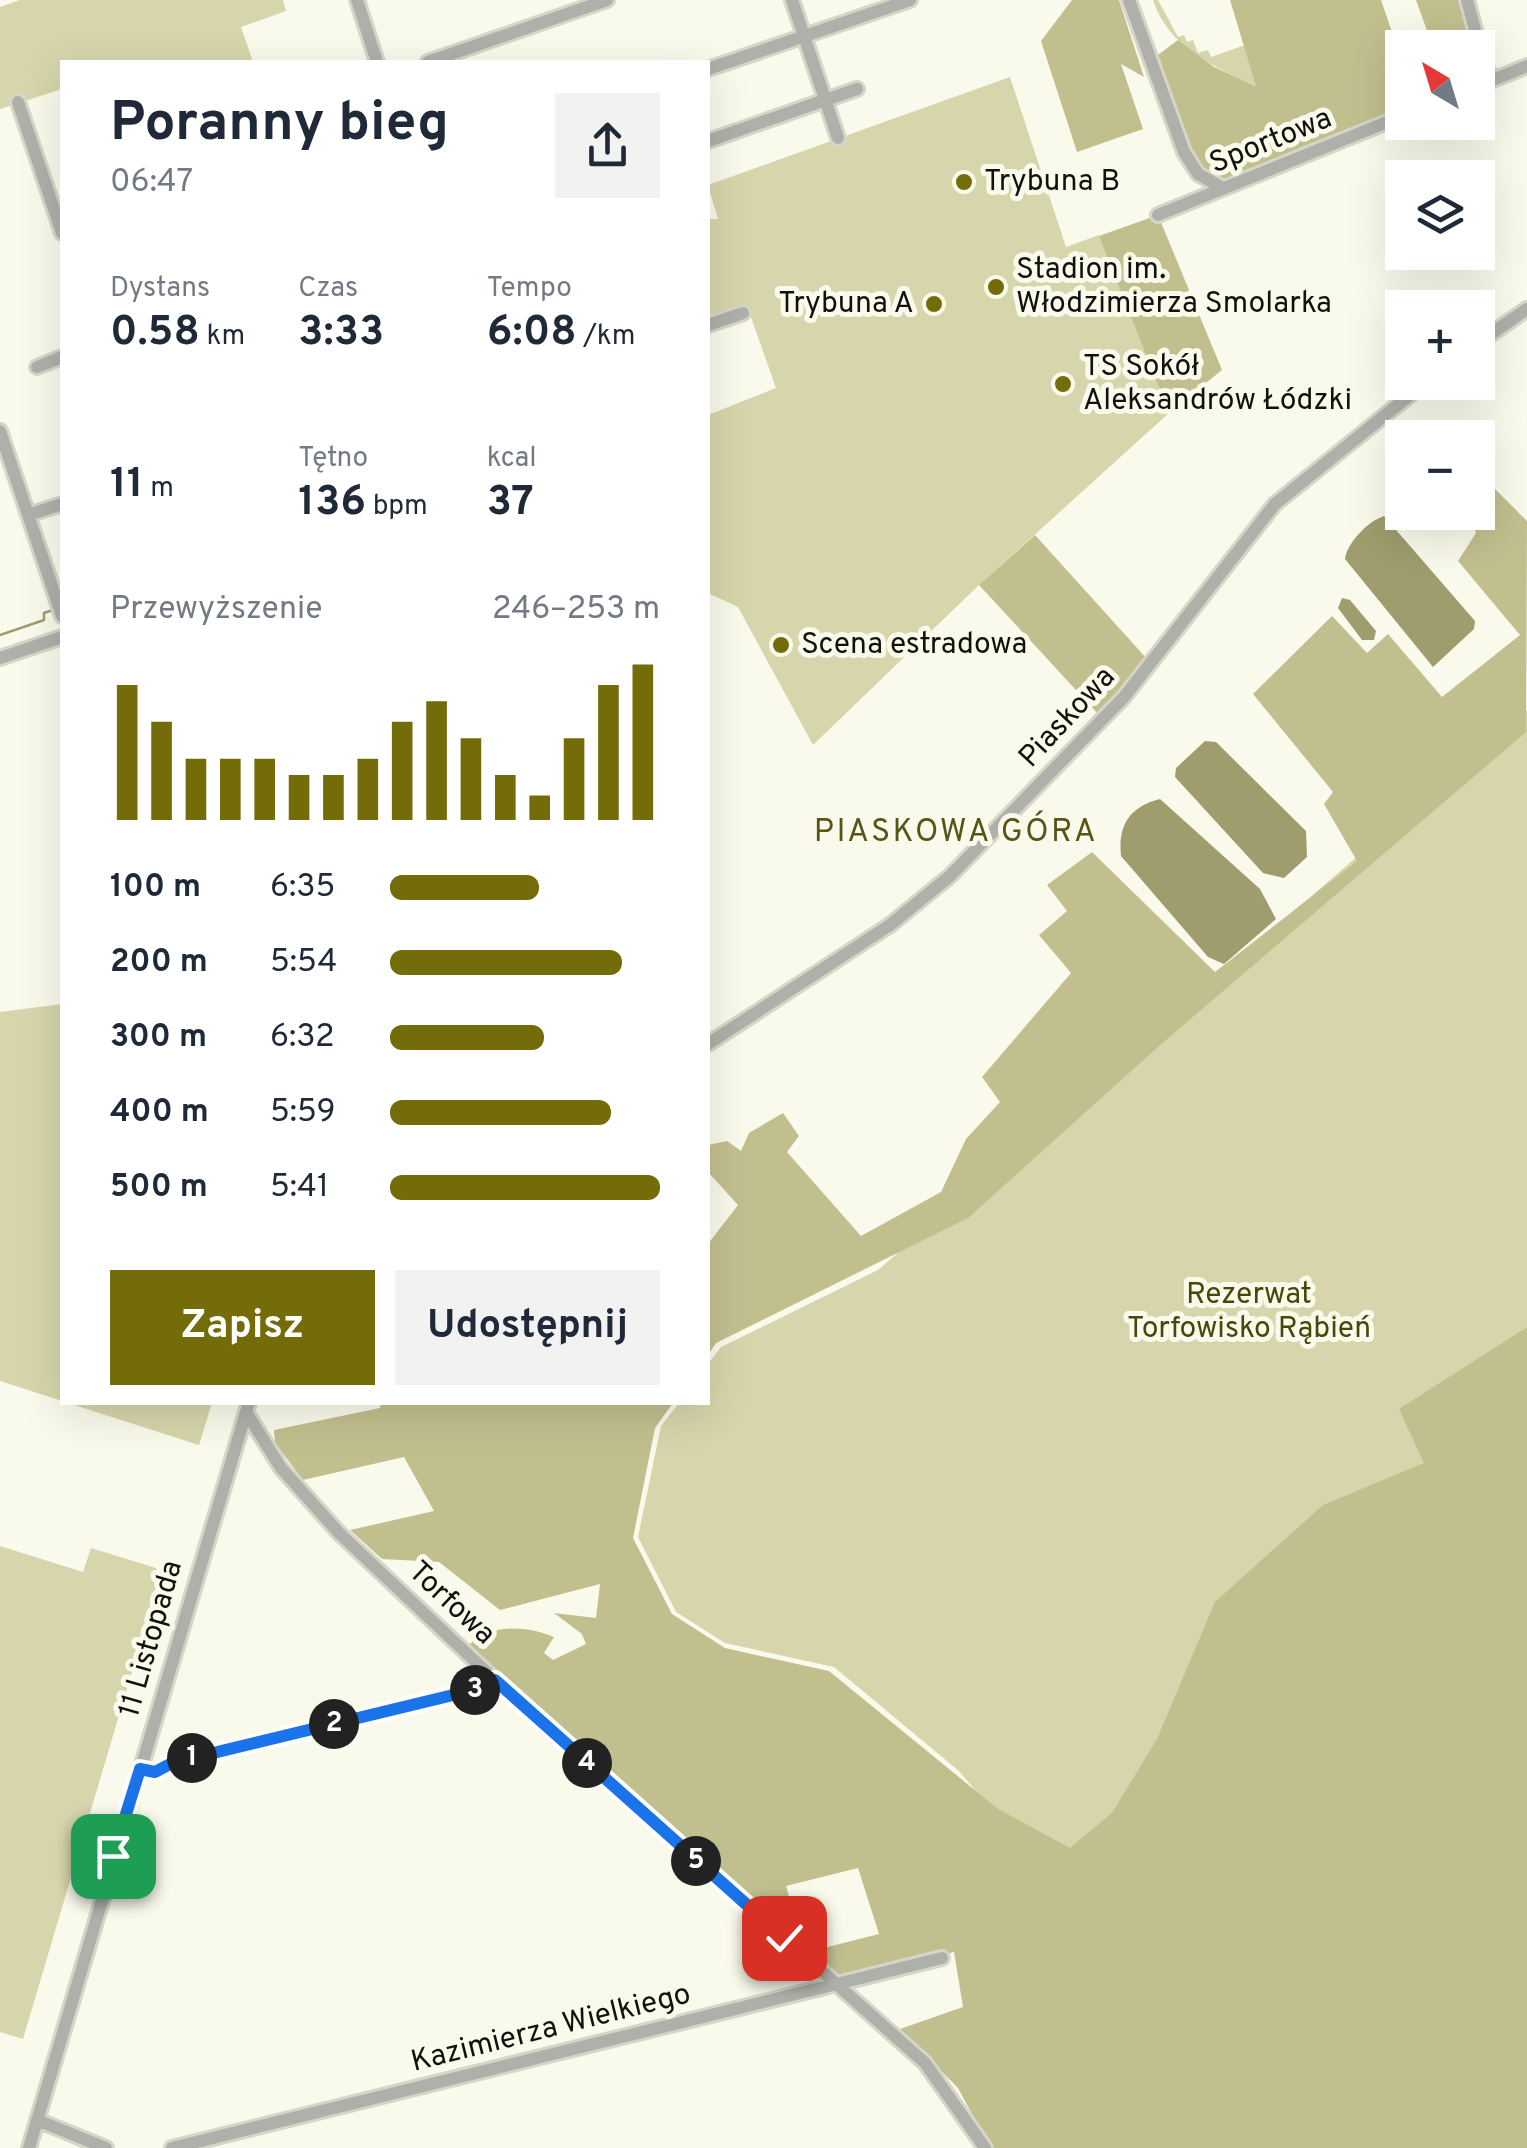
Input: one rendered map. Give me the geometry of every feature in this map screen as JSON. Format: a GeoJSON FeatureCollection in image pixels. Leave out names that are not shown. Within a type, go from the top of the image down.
{"type":"FeatureCollection","features":[{"type":"Feature","properties":{"kind":"street"},"geometry":{"type":"LineString","coordinates":[[356,0],[376,60]]}},
{"type":"Feature","properties":{"kind":"street"},"geometry":{"type":"LineString","coordinates":[[434,60],[607,0]]}},
{"type":"Feature","properties":{"kind":"street"},"geometry":{"type":"LineString","coordinates":[[792,0],[838,138]]}},
{"type":"Feature","properties":{"kind":"street"},"geometry":{"type":"LineString","coordinates":[[710,69],[910,0]]}},
{"type":"Feature","properties":{"kind":"street"},"geometry":{"type":"LineString","coordinates":[[1129,0],[1190,163],[1208,183],[1221,187]]}},
{"type":"Feature","properties":{"kind":"street"},"geometry":{"type":"LineString","coordinates":[[1468,0],[1476,30]]}},
{"type":"Feature","properties":{"kind":"street"},"geometry":{"type":"LineString","coordinates":[[1495,79],[1527,66]]}},
{"type":"Feature","properties":{"kind":"street"},"geometry":{"type":"LineString","coordinates":[[710,140],[857,89]]}},
{"type":"Feature","properties":{"kind":"street"},"geometry":{"type":"LineString","coordinates":[[18,102],[60,228]]}},
{"type":"Feature","properties":{"kind":"street","name":"Sportowa"},"geometry":{"type":"LineString","coordinates":[[1158,215],[1385,123]]}},
{"type":"Feature","properties":{"kind":"street"},"geometry":{"type":"LineString","coordinates":[[1495,331],[1527,309]]}},
{"type":"Feature","properties":{"kind":"street"},"geometry":{"type":"LineString","coordinates":[[710,325],[743,313]]}},
{"type":"Feature","properties":{"kind":"street"},"geometry":{"type":"LineString","coordinates":[[37,366],[60,359]]}},
{"type":"Feature","properties":{"kind":"street","name":"Piaskowa"},"geometry":{"type":"LineString","coordinates":[[710,1043],[890,925],[950,876],[1124,698],[1276,504],[1404,400]]}},
{"type":"Feature","properties":{"kind":"street"},"geometry":{"type":"LineString","coordinates":[[0,431],[60,610]]}},
{"type":"Feature","properties":{"kind":"street"},"geometry":{"type":"LineString","coordinates":[[28,516],[60,505]]}},
{"type":"Feature","properties":{"kind":"street"},"geometry":{"type":"LineString","coordinates":[[0,658],[60,637]]}},
{"type":"Feature","properties":{"kind":"street","name":"Torfowa"},"geometry":{"type":"LineString","coordinates":[[247,1407],[281,1468],[311,1503],[495,1680],[924,2063],[985,2148]]}},
{"type":"Feature","properties":{"kind":"street","name":"11 Listopada"},"geometry":{"type":"LineString","coordinates":[[29,2148],[247,1407]]}},
{"type":"Feature","properties":{"kind":"street"},"geometry":{"type":"LineString","coordinates":[[140,1769],[155,1772],[172,1763],[478,1689],[495,1680]]}},
{"type":"Feature","properties":{"kind":"street","name":"Kazimierza Wielkiego"},"geometry":{"type":"LineString","coordinates":[[172,2148],[942,1958]]}},
{"type":"Feature","properties":{"kind":"street"},"geometry":{"type":"LineString","coordinates":[[36,2120],[106,2148]]}},
{"type":"Feature","properties":{"kind":"green space"},"geometry":{"type":"Polygon","coordinates":[[[20,0],[283,0],[286,11],[241,27],[252,60],[60,60],[60,90],[0,109],[0,7],[20,0]]]}},
{"type":"Feature","properties":{"kind":"green space"},"geometry":{"type":"Polygon","coordinates":[[[1153,0],[1158,0],[1178,37],[1184,35],[1187,42],[1193,40],[1198,53],[1208,50],[1211,57],[1245,45],[1257,86],[1225,72],[1181,43],[1153,0]]]}},
{"type":"Feature","properties":{"kind":"green space"},"geometry":{"type":"Polygon","coordinates":[[[1010,77],[1066,247],[1099,235],[1169,413],[979,585],[813,745],[738,607],[710,594],[710,414],[776,388],[747,306],[710,318],[710,219],[718,219],[710,184],[1010,77]]]}},
{"type":"Feature","properties":{"kind":"green space","name":"Rezerwat Torfowisko Rąbień"},"geometry":{"type":"Polygon","coordinates":[[[1527,710],[1527,1488],[1137,1850],[1030,1855],[959,1771],[834,1667],[725,1643],[676,1612],[638,1537],[661,1426],[677,1405],[710,1405],[710,1361],[721,1347],[878,1270],[1527,710]]]}},
{"type":"Feature","properties":{"kind":"green space"},"geometry":{"type":"Polygon","coordinates":[[[60,1004],[60,1400],[0,1381],[0,1012],[60,1004]]]}},
{"type":"Feature","properties":{"kind":"green space"},"geometry":{"type":"Polygon","coordinates":[[[74,1405],[211,1405],[199,1445],[74,1405]]]}},
{"type":"Feature","properties":{"kind":"green space"},"geometry":{"type":"Polygon","coordinates":[[[0,1546],[83,1572],[91,1548],[156,1568],[158,1584],[23,2039],[0,2032],[0,1546]]]}},
{"type":"Feature","properties":{"kind":"shaded area"},"geometry":{"type":"Polygon","coordinates":[[[1072,0],[1119,0],[1144,77],[1121,64],[1143,129],[1077,152],[1041,41],[1072,0]]]}},
{"type":"Feature","properties":{"kind":"shaded area"},"geometry":{"type":"Polygon","coordinates":[[[1230,0],[1381,0],[1391,30],[1385,30],[1385,117],[1221,187],[1198,174],[1151,60],[1178,40],[1214,67],[1256,86],[1230,0]]]}},
{"type":"Feature","properties":{"kind":"shaded area"},"geometry":{"type":"Polygon","coordinates":[[[1416,0],[1467,0],[1474,30],[1427,30],[1416,0]]]}},
{"type":"Feature","properties":{"kind":"shaded area"},"geometry":{"type":"Polygon","coordinates":[[[1158,215],[1222,370],[1169,413],[1099,236],[1158,215]]]}},
{"type":"Feature","properties":{"kind":"shaded area"},"geometry":{"type":"Polygon","coordinates":[[[1495,489],[1527,521],[1526,732],[1159,1046],[968,1218],[716,1343],[710,1352],[710,1241],[738,1205],[710,1174],[710,1145],[727,1141],[741,1151],[749,1133],[783,1113],[799,1136],[787,1152],[861,1236],[941,1192],[966,1139],[1000,1102],[982,1077],[1071,973],[1039,935],[1067,911],[1047,885],[1092,852],[1215,972],[1357,861],[1324,804],[1333,792],[1253,694],[1332,616],[1367,653],[1388,634],[1442,697],[1520,635],[1458,561],[1475,530],[1495,530],[1495,489]]]}},
{"type":"Feature","properties":{"kind":"shaded area"},"geometry":{"type":"Polygon","coordinates":[[[1384,516],[1385,530],[1396,530],[1475,621],[1474,629],[1433,667],[1345,559],[1359,533],[1384,516]]]}},
{"type":"Feature","properties":{"kind":"shaded area"},"geometry":{"type":"Polygon","coordinates":[[[1035,535],[1148,660],[1099,715],[979,585],[1035,535]]]}},
{"type":"Feature","properties":{"kind":"shaded area"},"geometry":{"type":"Polygon","coordinates":[[[1342,598],[1350,600],[1376,631],[1374,640],[1362,640],[1338,608],[1342,598]]]}},
{"type":"Feature","properties":{"kind":"shaded area"},"geometry":{"type":"Polygon","coordinates":[[[1205,741],[1216,742],[1306,831],[1307,857],[1284,878],[1263,873],[1175,777],[1176,768],[1205,741]]]}},
{"type":"Feature","properties":{"kind":"shaded area"},"geometry":{"type":"Polygon","coordinates":[[[1160,799],[1260,889],[1276,919],[1224,964],[1208,957],[1121,856],[1121,836],[1127,820],[1140,807],[1160,799]]]}},
{"type":"Feature","properties":{"kind":"shaded area"},"geometry":{"type":"Polygon","coordinates":[[[1527,1327],[1527,2148],[990,2148],[958,2088],[900,2029],[963,2007],[954,1952],[842,1978],[808,1952],[879,1934],[858,1868],[786,1886],[793,1910],[768,1918],[469,1645],[498,1630],[533,1631],[554,1637],[544,1653],[553,1660],[586,1644],[582,1634],[554,1613],[596,1618],[600,1584],[500,1610],[439,1562],[382,1559],[350,1530],[434,1511],[404,1457],[303,1480],[275,1443],[274,1430],[381,1405],[672,1405],[655,1428],[633,1538],[672,1614],[725,1648],[829,1671],[998,1809],[1070,1848],[1112,1813],[1157,1739],[1215,1602],[1323,1505],[1424,1463],[1399,1409],[1527,1327]]]}},
{"type":"Feature","properties":{"kind":"waterway"},"geometry":{"type":"LineString","coordinates":[[0,635],[44,620],[44,613],[53,610]]}},
{"type":"Feature","properties":{"kind":"place","name":"Trybuna B"},"geometry":{"type":"Point","coordinates":[964,182]}},
{"type":"Feature","properties":{"kind":"place","name":"Stadion im. Włodzimierza Smolarka"},"geometry":{"type":"Point","coordinates":[996,287]}},
{"type":"Feature","properties":{"kind":"place","name":"Trybuna A"},"geometry":{"type":"Point","coordinates":[934,304]}},
{"type":"Feature","properties":{"kind":"place","name":"TS Sokół Aleksandrów Łódzki"},"geometry":{"type":"Point","coordinates":[1063,384]}},
{"type":"Feature","properties":{"kind":"place","name":"Scena estradowa"},"geometry":{"type":"Point","coordinates":[781,645]}},
{"type":"Feature","properties":{"kind":"district","name":"PIASKOWA GÓRA"},"geometry":{"type":"Point","coordinates":[956,833]}},
{"type":"Feature","properties":{"kind":"route"},"geometry":{"type":"LineString","coordinates":[[113,1856],[140,1769],[155,1772],[172,1763],[478,1689],[495,1680],[784,1938]]}}]}
